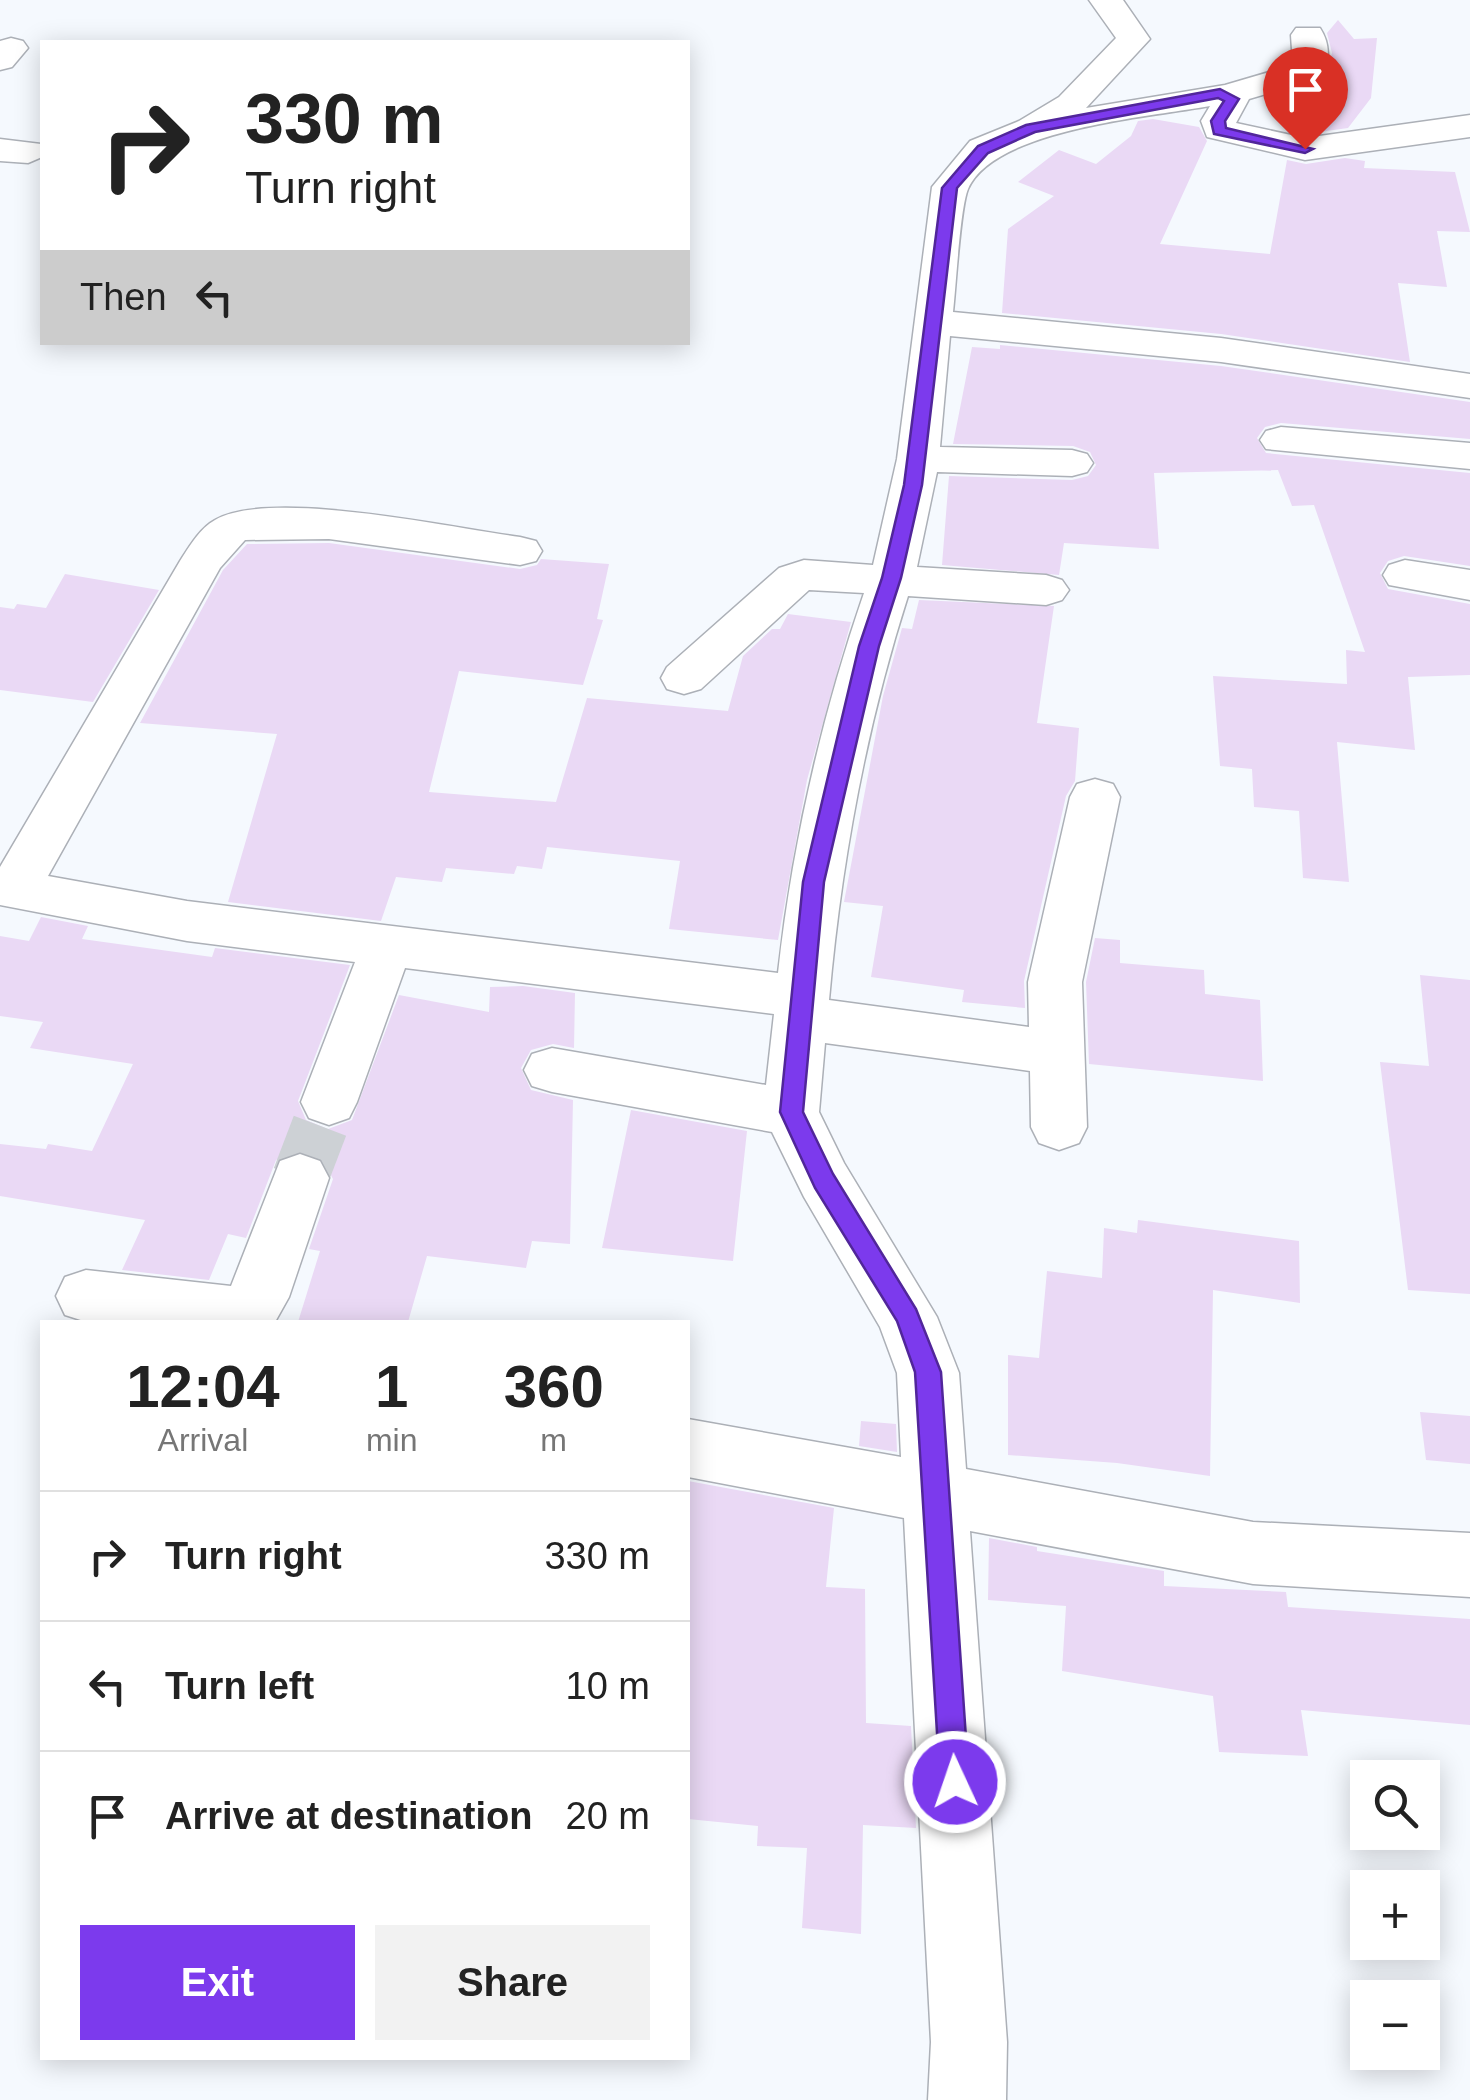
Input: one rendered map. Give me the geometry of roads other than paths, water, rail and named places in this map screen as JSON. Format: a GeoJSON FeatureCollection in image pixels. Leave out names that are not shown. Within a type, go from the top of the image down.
{"type":"FeatureCollection","features":[{"type":"Feature","properties":{"kind":"street"},"geometry":{"type":"LineString","coordinates":[[967,2100],[967,2003],[928,1372],[908,1317],[824,1180],[791,1112],[814,882],[869,646],[892,578],[918,460],[950,188],[983,150],[1071,104],[1132,39],[1127,25],[1106,0]]}},
{"type":"Feature","properties":{"kind":"street"},"geometry":{"type":"LineString","coordinates":[[1031,128],[1227,95],[1308,71],[1312,60],[1308,35]]}},
{"type":"Feature","properties":{"kind":"street"},"geometry":{"type":"LineString","coordinates":[[1227,95],[1232,99],[1218,121],[1219,130],[1305,149],[1470,126]]}},
{"type":"Feature","properties":{"kind":"street"},"geometry":{"type":"LineString","coordinates":[[1435,131],[1470,149]]}},
{"type":"Feature","properties":{"kind":"street"},"geometry":{"type":"LineString","coordinates":[[932,322],[1221,350],[1470,386]]}},
{"type":"Feature","properties":{"kind":"street"},"geometry":{"type":"LineString","coordinates":[[1281,440],[1470,456]]}},
{"type":"Feature","properties":{"kind":"street"},"geometry":{"type":"LineString","coordinates":[[918,460],[1072,463]]}},
{"type":"Feature","properties":{"kind":"street"},"geometry":{"type":"LineString","coordinates":[[520,551],[294,523],[251,523],[229,530],[202,561],[8,888],[187,921],[387,946],[801,1008],[1056,1053]]}},
{"type":"Feature","properties":{"kind":"street"},"geometry":{"type":"LineString","coordinates":[[684,678],[796,578],[818,574],[1046,590]]}},
{"type":"Feature","properties":{"kind":"street"},"geometry":{"type":"LineString","coordinates":[[1405,575],[1470,586]]}},
{"type":"Feature","properties":{"kind":"street"},"geometry":{"type":"LineString","coordinates":[[1058,1127],[1056,982],[1095,797]]}},
{"type":"Feature","properties":{"kind":"street"},"geometry":{"type":"LineString","coordinates":[[329,1102],[387,946]]}},
{"type":"Feature","properties":{"kind":"street"},"geometry":{"type":"LineString","coordinates":[[552,1070],[791,1112]]}},
{"type":"Feature","properties":{"kind":"street"},"geometry":{"type":"LineString","coordinates":[[86,1296],[245,1314],[260,1297],[300,1178]]}},
{"type":"Feature","properties":{"kind":"street"},"geometry":{"type":"LineString","coordinates":[[690,1448],[1253,1553],[1470,1565]]}},
{"type":"Feature","properties":{"kind":"tunnel"},"geometry":{"type":"LineString","coordinates":[[300,1178],[329,1102]]}}]}
